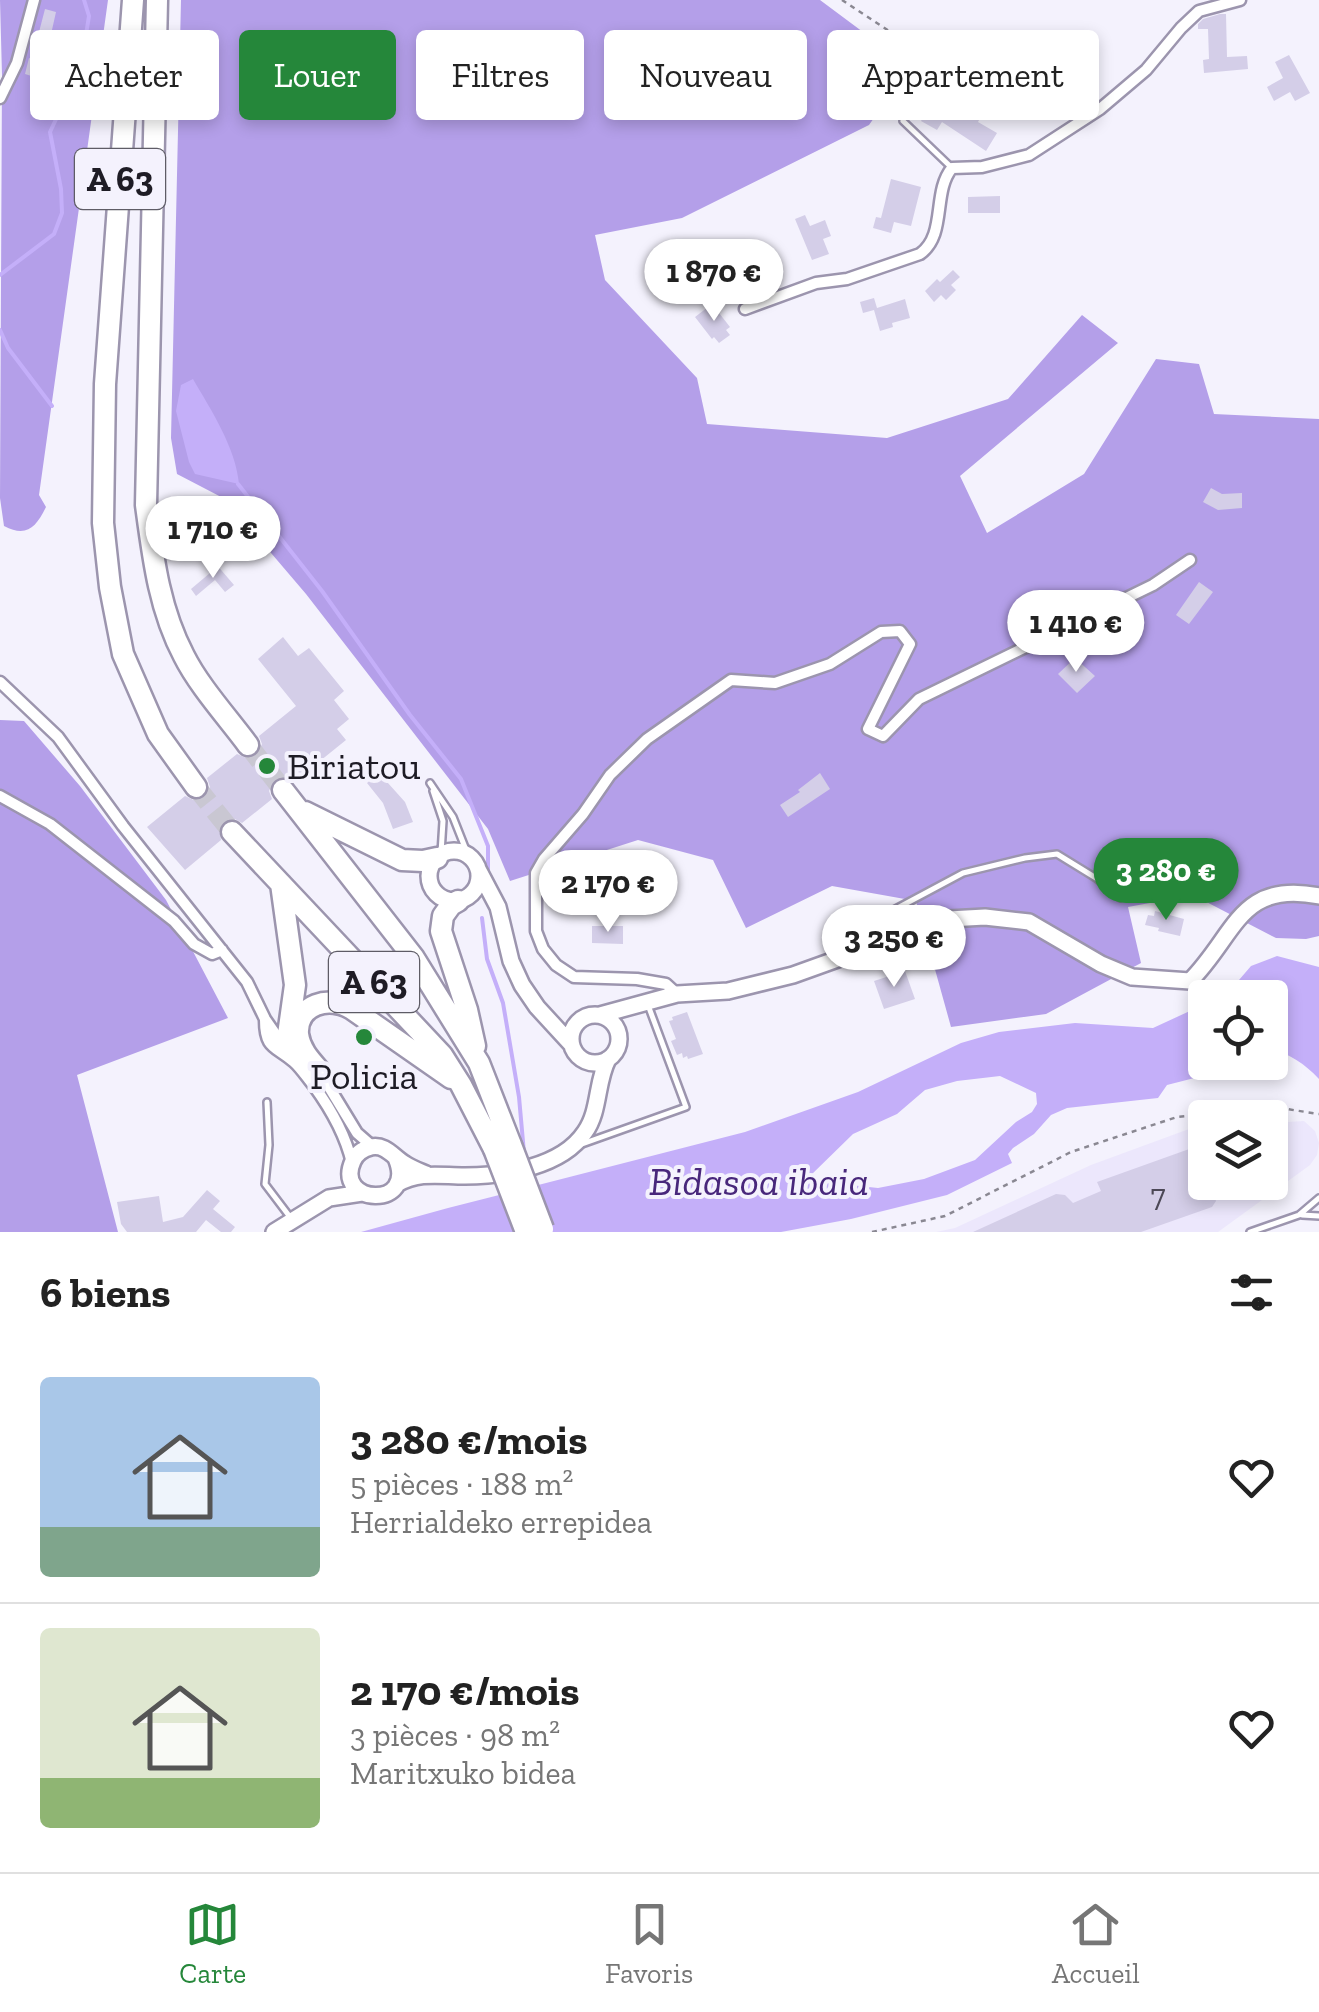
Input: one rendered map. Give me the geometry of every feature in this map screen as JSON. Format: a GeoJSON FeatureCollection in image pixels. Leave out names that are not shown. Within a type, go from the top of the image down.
{"type":"FeatureCollection","features":[{"type":"Feature","properties":{"kind":"highway","name":"A 63"},"geometry":{"type":"LineString","coordinates":[[132,0],[105,384],[102,523],[123,654],[158,734],[196,788]]}},
{"type":"Feature","properties":{"kind":"highway","name":"A 63"},"geometry":{"type":"LineString","coordinates":[[157,0],[146,505],[166,616],[185,658],[248,745]]}},
{"type":"Feature","properties":{"kind":"highway","name":"A 63"},"geometry":{"type":"LineString","coordinates":[[283,790],[414,958],[479,1063],[502,1147],[538,1231]]}},
{"type":"Feature","properties":{"kind":"highway"},"geometry":{"type":"LineString","coordinates":[[298,808],[402,860],[438,857]]}},
{"type":"Feature","properties":{"kind":"highway","name":"A 63"},"geometry":{"type":"LineString","coordinates":[[232,832],[442,1055],[502,1147]]}},
{"type":"Feature","properties":{"kind":"highway"},"geometry":{"type":"LineString","coordinates":[[282,884],[295,985],[287,1028],[291,1055]]}},
{"type":"Feature","properties":{"kind":"highway"},"geometry":{"type":"LineString","coordinates":[[461,900],[443,916],[441,931],[467,1010],[479,1063]]}},
{"type":"Feature","properties":{"kind":"highway"},"geometry":{"type":"LineString","coordinates":[[318,1070],[304,1051],[298,1028],[320,1002],[337,1002],[461,1085]]}},
{"type":"Feature","properties":{"kind":"street"},"geometry":{"type":"LineString","coordinates":[[0,98],[17,63],[34,0]]}},
{"type":"Feature","properties":{"kind":"street"},"geometry":{"type":"LineString","coordinates":[[745,309],[816,283],[846,280],[920,254],[930,246],[944,177],[952,168],[982,167],[1029,155],[1100,109],[1146,70],[1199,11],[1240,0]]}},
{"type":"Feature","properties":{"kind":"street"},"geometry":{"type":"LineString","coordinates":[[677,994],[666,984],[574,976],[556,965],[543,949],[536,931],[536,872],[610,775],[648,738],[732,680],[775,683],[830,664],[881,632],[900,632],[910,644],[868,729],[884,736],[918,699],[1153,585],[1190,560]]}},
{"type":"Feature","properties":{"kind":"street"},"geometry":{"type":"LineString","coordinates":[[0,682],[58,737],[247,982],[266,1019],[345,1140],[354,1184],[362,1193],[382,1196],[397,1184],[426,1174],[499,1173],[548,1161],[570,1148],[592,1121],[608,1059],[616,1049],[618,1036],[613,1023],[600,1016]]}},
{"type":"Feature","properties":{"kind":"street"},"geometry":{"type":"LineString","coordinates":[[0,796],[50,824],[174,921],[194,944],[212,954],[222,950]]}},
{"type":"Feature","properties":{"kind":"street"},"geometry":{"type":"LineString","coordinates":[[502,921],[486,904],[442,898],[432,888],[429,872],[438,857],[454,851],[468,855],[493,894],[502,921],[516,973],[546,1018],[572,1044]]}},
{"type":"Feature","properties":{"kind":"street"},"geometry":{"type":"LineString","coordinates":[[461,900],[475,890],[478,869]]}},
{"type":"Feature","properties":{"kind":"street"},"geometry":{"type":"LineString","coordinates":[[546,1018],[579,1021],[677,994],[728,991],[793,975],[950,920],[985,917],[1029,922],[1101,964],[1132,977],[1190,980],[1254,902],[1274,894],[1303,892],[1319,896]]}},
{"type":"Feature","properties":{"kind":"street"},"geometry":{"type":"LineString","coordinates":[[618,1036],[645,1004]]}},
{"type":"Feature","properties":{"kind":"street"},"geometry":{"type":"LineString","coordinates":[[579,1021],[571,1034],[576,1054],[593,1063],[608,1059]]}},
{"type":"Feature","properties":{"kind":"street"},"geometry":{"type":"LineString","coordinates":[[291,1055],[318,1070],[356,1133],[373,1147]]}},
{"type":"Feature","properties":{"kind":"street"},"geometry":{"type":"LineString","coordinates":[[585,1061],[596,1100]]}},
{"type":"Feature","properties":{"kind":"street"},"geometry":{"type":"LineString","coordinates":[[329,1198],[360,1152],[373,1147],[386,1149],[426,1174]]}},
{"type":"Feature","properties":{"kind":"street"},"geometry":{"type":"LineString","coordinates":[[396,1158],[400,1171],[397,1184]]}},
{"type":"Feature","properties":{"kind":"street"},"geometry":{"type":"LineString","coordinates":[[274,1232],[329,1198],[362,1193]]}},
{"type":"Feature","properties":{"kind":"lane"},"geometry":{"type":"LineString","coordinates":[[903,120],[952,168]]}},
{"type":"Feature","properties":{"kind":"lane"},"geometry":{"type":"LineString","coordinates":[[438,857],[443,844],[443,821],[430,783],[454,817],[468,855]]}},
{"type":"Feature","properties":{"kind":"lane"},"geometry":{"type":"LineString","coordinates":[[864,950],[876,920],[963,874],[1025,858],[1057,854],[1120,898]]}},
{"type":"Feature","properties":{"kind":"lane"},"geometry":{"type":"LineString","coordinates":[[570,1148],[686,1107],[645,1004]]}},
{"type":"Feature","properties":{"kind":"lane"},"geometry":{"type":"LineString","coordinates":[[267,1102],[269,1145],[265,1184],[292,1220]]}},
{"type":"Feature","properties":{"kind":"lane"},"geometry":{"type":"LineString","coordinates":[[1250,1232],[1299,1215],[1319,1198]]}},
{"type":"Feature","properties":{"kind":"lane"},"geometry":{"type":"LineString","coordinates":[[1299,1215],[1319,1216]]}},
{"type":"Feature","properties":{"kind":"path"},"geometry":{"type":"LineString","coordinates":[[842,0],[887,30]]}},
{"type":"Feature","properties":{"kind":"path"},"geometry":{"type":"LineString","coordinates":[[872,1232],[945,1216],[1071,1152],[1176,1117],[1280,1108],[1319,1114]]}},
{"type":"Feature","properties":{"kind":"shaded area"},"geometry":{"type":"Polygon","coordinates":[[[0,0],[108,0],[104,30],[30,30],[30,120],[91,120],[39,495],[46,507],[25,531],[4,526],[0,498],[0,0]]]}},
{"type":"Feature","properties":{"kind":"shaded area"},"geometry":{"type":"Polygon","coordinates":[[[181,0],[820,0],[860,30],[827,30],[827,120],[873,120],[869,125],[682,218],[595,235],[605,280],[697,378],[707,424],[887,438],[1008,399],[1082,315],[1118,343],[960,476],[987,533],[1084,474],[1156,359],[1199,364],[1214,414],[1319,419],[1319,936],[1276,938],[1193,895],[1128,907],[1141,963],[1046,1014],[951,1027],[916,901],[832,886],[746,928],[713,860],[638,840],[510,881],[488,829],[306,594],[225,499],[177,474],[171,438],[178,120],[219,120],[219,30],[180,30],[181,0]]]}},
{"type":"Feature","properties":{"kind":"shaded area"},"geometry":{"type":"Polygon","coordinates":[[[0,720],[24,721],[80,786],[166,900],[228,1018],[77,1075],[118,1232],[0,1232],[0,720]]]}},
{"type":"Feature","properties":{"kind":"shaded area"},"geometry":{"type":"Polygon","coordinates":[[[1304,1121],[1315,1131],[1319,1143],[1310,1165],[1288,1181],[1288,1122],[1304,1121]]]}},
{"type":"Feature","properties":{"kind":"shaded area"},"geometry":{"type":"Polygon","coordinates":[[[1188,1129],[1188,1200],[1262,1200],[1218,1232],[936,1232],[955,1228],[1091,1165],[1188,1129]]]}},
{"type":"Feature","properties":{"kind":"water"},"geometry":{"type":"Polygon","coordinates":[[[193,379],[228,443],[239,484],[195,474],[189,462],[176,411],[181,385],[193,379]]]}},
{"type":"Feature","properties":{"kind":"water"},"geometry":{"type":"Polygon","coordinates":[[[1277,956],[1319,967],[1319,1079],[1288,1056],[1288,980],[1239,980],[1251,966],[1277,956]]]}},
{"type":"Feature","properties":{"kind":"water","name":"Bidasoa ibaia"},"geometry":{"type":"Polygon","coordinates":[[[1188,1012],[1188,1080],[1167,1085],[1158,1098],[1067,1108],[1051,1115],[1008,1154],[1012,1163],[947,1195],[781,1232],[361,1232],[745,1132],[858,1092],[961,1043],[999,1032],[1075,1023],[1153,1028],[1188,1012]],[[1000,1076],[925,1090],[897,1114],[853,1134],[810,1176],[814,1181],[878,1188],[924,1179],[975,1160],[1037,1104],[1036,1093],[1000,1076]]]}},
{"type":"Feature","properties":{"kind":"building"},"geometry":{"type":"Polygon","coordinates":[[[45,9],[56,12],[52,30],[40,30],[45,9]]]}},
{"type":"Feature","properties":{"kind":"building"},"geometry":{"type":"Polygon","coordinates":[[[1226,14],[1227,57],[1247,56],[1248,69],[1204,73],[1203,60],[1209,59],[1208,29],[1198,29],[1198,24],[1226,14]]]}},
{"type":"Feature","properties":{"kind":"building"},"geometry":{"type":"Polygon","coordinates":[[[1289,55],[1310,93],[1295,101],[1290,92],[1274,101],[1267,87],[1283,78],[1275,62],[1289,55]]]}},
{"type":"Feature","properties":{"kind":"building"},"geometry":{"type":"Polygon","coordinates":[[[979,120],[997,133],[986,151],[942,122],[937,130],[921,121],[979,120]]]}},
{"type":"Feature","properties":{"kind":"building"},"geometry":{"type":"Polygon","coordinates":[[[891,179],[921,187],[911,226],[894,222],[891,233],[873,228],[876,217],[881,218],[891,179]]]}},
{"type":"Feature","properties":{"kind":"building"},"geometry":{"type":"Polygon","coordinates":[[[1000,196],[1000,213],[968,213],[968,197],[1000,196]]]}},
{"type":"Feature","properties":{"kind":"building"},"geometry":{"type":"Polygon","coordinates":[[[805,215],[810,226],[825,220],[831,236],[823,239],[829,254],[812,260],[795,219],[805,215]]]}},
{"type":"Feature","properties":{"kind":"building"},"geometry":{"type":"Polygon","coordinates":[[[953,270],[960,277],[951,285],[956,290],[946,300],[941,295],[934,302],[925,291],[953,270]]]}},
{"type":"Feature","properties":{"kind":"building"},"geometry":{"type":"Polygon","coordinates":[[[874,298],[877,308],[905,299],[910,318],[880,331],[874,310],[863,313],[860,302],[874,298]]]}},
{"type":"Feature","properties":{"kind":"building"},"geometry":{"type":"Polygon","coordinates":[[[712,304],[730,327],[726,330],[730,335],[719,343],[695,317],[712,304]]]}},
{"type":"Feature","properties":{"kind":"building"},"geometry":{"type":"Polygon","coordinates":[[[1211,488],[1222,494],[1242,493],[1242,508],[1218,510],[1203,502],[1211,488]]]}},
{"type":"Feature","properties":{"kind":"building"},"geometry":{"type":"Polygon","coordinates":[[[216,564],[234,585],[225,592],[215,580],[196,596],[191,589],[216,564]]]}},
{"type":"Feature","properties":{"kind":"building"},"geometry":{"type":"Polygon","coordinates":[[[1199,582],[1213,592],[1189,624],[1176,615],[1199,582]]]}},
{"type":"Feature","properties":{"kind":"building","name":"Biriatou"},"geometry":{"type":"Polygon","coordinates":[[[283,637],[298,656],[309,648],[344,691],[334,700],[349,719],[337,729],[346,740],[294,782],[282,776],[274,780],[269,791],[272,799],[242,823],[235,819],[223,821],[219,829],[221,840],[185,870],[147,827],[185,796],[196,801],[205,798],[210,787],[207,778],[237,754],[249,759],[257,755],[262,744],[259,736],[296,706],[258,659],[283,637]]]}},
{"type":"Feature","properties":{"kind":"building"},"geometry":{"type":"Polygon","coordinates":[[[1075,658],[1095,676],[1077,693],[1058,674],[1075,658]]]}},
{"type":"Feature","properties":{"kind":"building"},"geometry":{"type":"Polygon","coordinates":[[[379,773],[405,802],[413,822],[393,829],[383,803],[367,783],[379,773]]]}},
{"type":"Feature","properties":{"kind":"building"},"geometry":{"type":"Polygon","coordinates":[[[820,773],[830,789],[788,817],[780,805],[820,773]]]}},
{"type":"Feature","properties":{"kind":"building"},"geometry":{"type":"Polygon","coordinates":[[[1155,911],[1184,919],[1180,936],[1145,925],[1148,915],[1154,916],[1155,911]]]}},
{"type":"Feature","properties":{"kind":"building"},"geometry":{"type":"Polygon","coordinates":[[[592,926],[623,926],[623,944],[592,943],[592,926]]]}},
{"type":"Feature","properties":{"kind":"building"},"geometry":{"type":"Polygon","coordinates":[[[905,971],[915,999],[884,1009],[874,981],[905,971]]]}},
{"type":"Feature","properties":{"kind":"building"},"geometry":{"type":"Polygon","coordinates":[[[687,1012],[703,1054],[688,1059],[682,1053],[677,1055],[669,1021],[687,1012]]]}},
{"type":"Feature","properties":{"kind":"building"},"geometry":{"type":"Polygon","coordinates":[[[1188,1149],[1188,1200],[1216,1201],[1212,1207],[1141,1232],[973,1232],[1056,1194],[1065,1195],[1073,1203],[1101,1191],[1097,1182],[1188,1149]]]}},
{"type":"Feature","properties":{"kind":"building"},"geometry":{"type":"Polygon","coordinates":[[[207,1190],[220,1201],[213,1209],[235,1227],[231,1232],[221,1232],[206,1220],[196,1232],[127,1232],[121,1224],[117,1202],[159,1196],[163,1222],[183,1217],[207,1190]]]}},
{"type":"Feature","properties":{"kind":"waterway"},"geometry":{"type":"LineString","coordinates":[[0,275],[54,234],[62,213],[50,132],[81,66],[89,16],[84,0]]}},
{"type":"Feature","properties":{"kind":"waterway"},"geometry":{"type":"LineString","coordinates":[[0,330],[8,348],[52,406]]}},
{"type":"Feature","properties":{"kind":"waterway"},"geometry":{"type":"LineString","coordinates":[[238,484],[461,779],[488,846],[488,874]]}},
{"type":"Feature","properties":{"kind":"waterway"},"geometry":{"type":"LineString","coordinates":[[482,918],[487,959],[503,1003],[524,1153]]}},
{"type":"Feature","properties":{"kind":"tunnel"},"geometry":{"type":"LineString","coordinates":[[248,745],[283,790]]}},
{"type":"Feature","properties":{"kind":"tunnel"},"geometry":{"type":"LineString","coordinates":[[196,787],[232,832]]}},
{"type":"Feature","properties":{"kind":"place","name":"Biriatou"},"geometry":{"type":"Point","coordinates":[267,766]}},
{"type":"Feature","properties":{"kind":"place","name":"Policia"},"geometry":{"type":"Point","coordinates":[364,1037]}}]}
